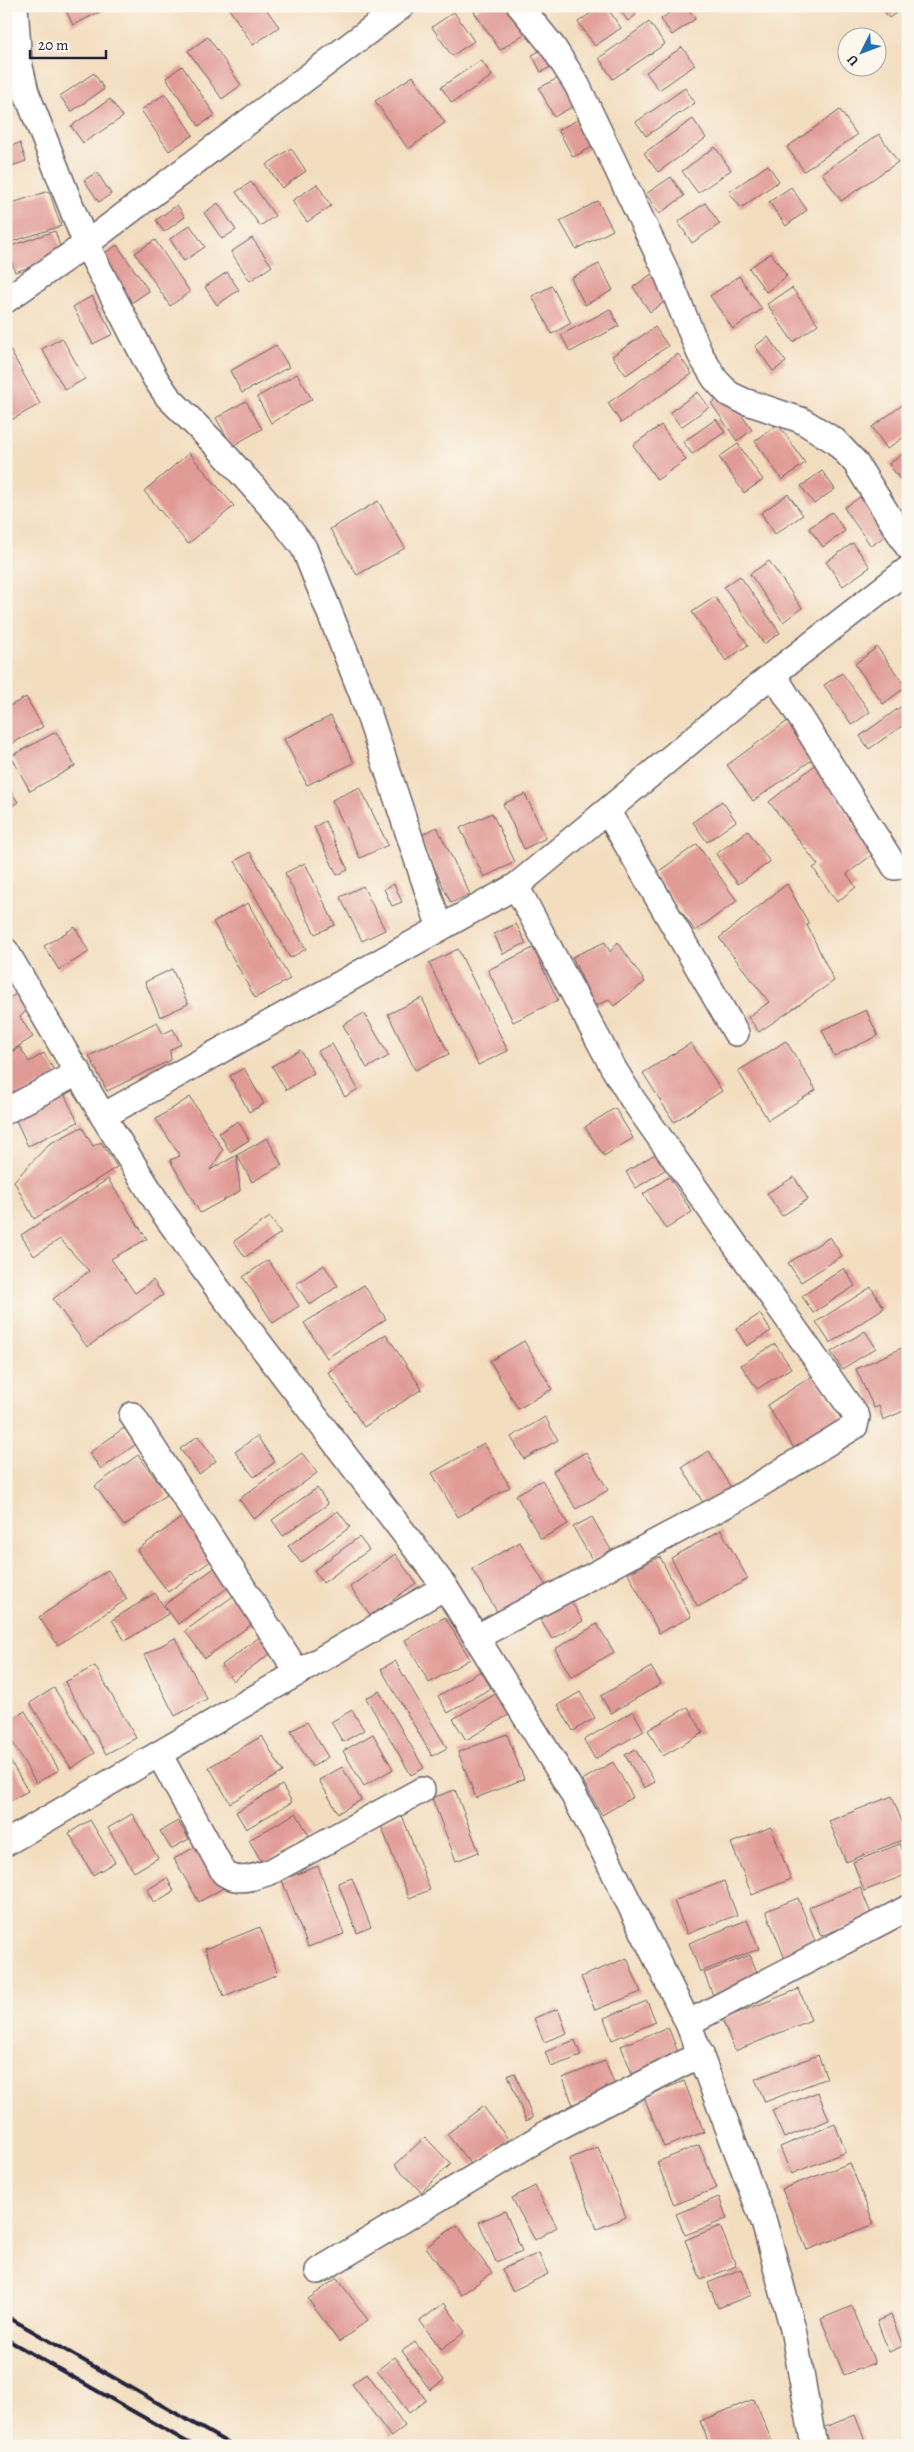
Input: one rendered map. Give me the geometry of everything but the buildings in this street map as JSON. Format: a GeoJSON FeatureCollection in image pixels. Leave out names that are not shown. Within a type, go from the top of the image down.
{"type":"FeatureCollection","features":[{"type":"Feature","properties":{"kind":"street"},"geometry":{"type":"LineString","coordinates":[[15,6],[19,62],[26,92],[86,244],[155,378],[168,397],[217,446],[280,517],[304,548],[362,694],[440,928]]}},
{"type":"Feature","properties":{"kind":"street"},"geometry":{"type":"LineString","coordinates":[[6,300],[86,244],[402,6]]}},
{"type":"Feature","properties":{"kind":"street"},"geometry":{"type":"LineString","coordinates":[[520,6],[553,47],[577,85],[664,267],[700,354],[715,379],[729,394],[801,420],[835,441],[856,462],[908,547]]}},
{"type":"Feature","properties":{"kind":"street"},"geometry":{"type":"LineString","coordinates":[[103,1116],[516,886],[773,674],[908,569]]}},
{"type":"Feature","properties":{"kind":"street"},"geometry":{"type":"LineString","coordinates":[[773,674],[895,867]]}},
{"type":"Feature","properties":{"kind":"street"},"geometry":{"type":"LineString","coordinates":[[608,812],[736,1033]]}},
{"type":"Feature","properties":{"kind":"street"},"geometry":{"type":"LineString","coordinates":[[477,1637],[733,1501],[855,1426],[857,1422],[857,1417],[831,1379],[633,1100],[609,1061],[516,886]]}},
{"type":"Feature","properties":{"kind":"street"},"geometry":{"type":"LineString","coordinates":[[6,950],[103,1116],[163,1212],[213,1281],[445,1587],[568,1785],[601,1846],[688,2024],[764,2222],[794,2329],[814,2446]]}},
{"type":"Feature","properties":{"kind":"street"},"geometry":{"type":"LineString","coordinates":[[6,1111],[78,1072]]}},
{"type":"Feature","properties":{"kind":"street"},"geometry":{"type":"LineString","coordinates":[[132,1415],[298,1672]]}},
{"type":"Feature","properties":{"kind":"street"},"geometry":{"type":"LineString","coordinates":[[6,1843],[445,1587]]}},
{"type":"Feature","properties":{"kind":"street"},"geometry":{"type":"LineString","coordinates":[[159,1754],[224,1873],[233,1879],[244,1880],[270,1872],[422,1790]]}},
{"type":"Feature","properties":{"kind":"street"},"geometry":{"type":"LineString","coordinates":[[688,2024],[908,1908]]}},
{"type":"Feature","properties":{"kind":"street"},"geometry":{"type":"LineString","coordinates":[[318,2271],[551,2131],[701,2054]]}},
{"type":"Feature","properties":{"kind":"railway"},"geometry":{"type":"LineString","coordinates":[[6,2316],[233,2446]]}},
{"type":"Feature","properties":{"kind":"railway"},"geometry":{"type":"LineString","coordinates":[[6,2339],[194,2446]]}}]}
